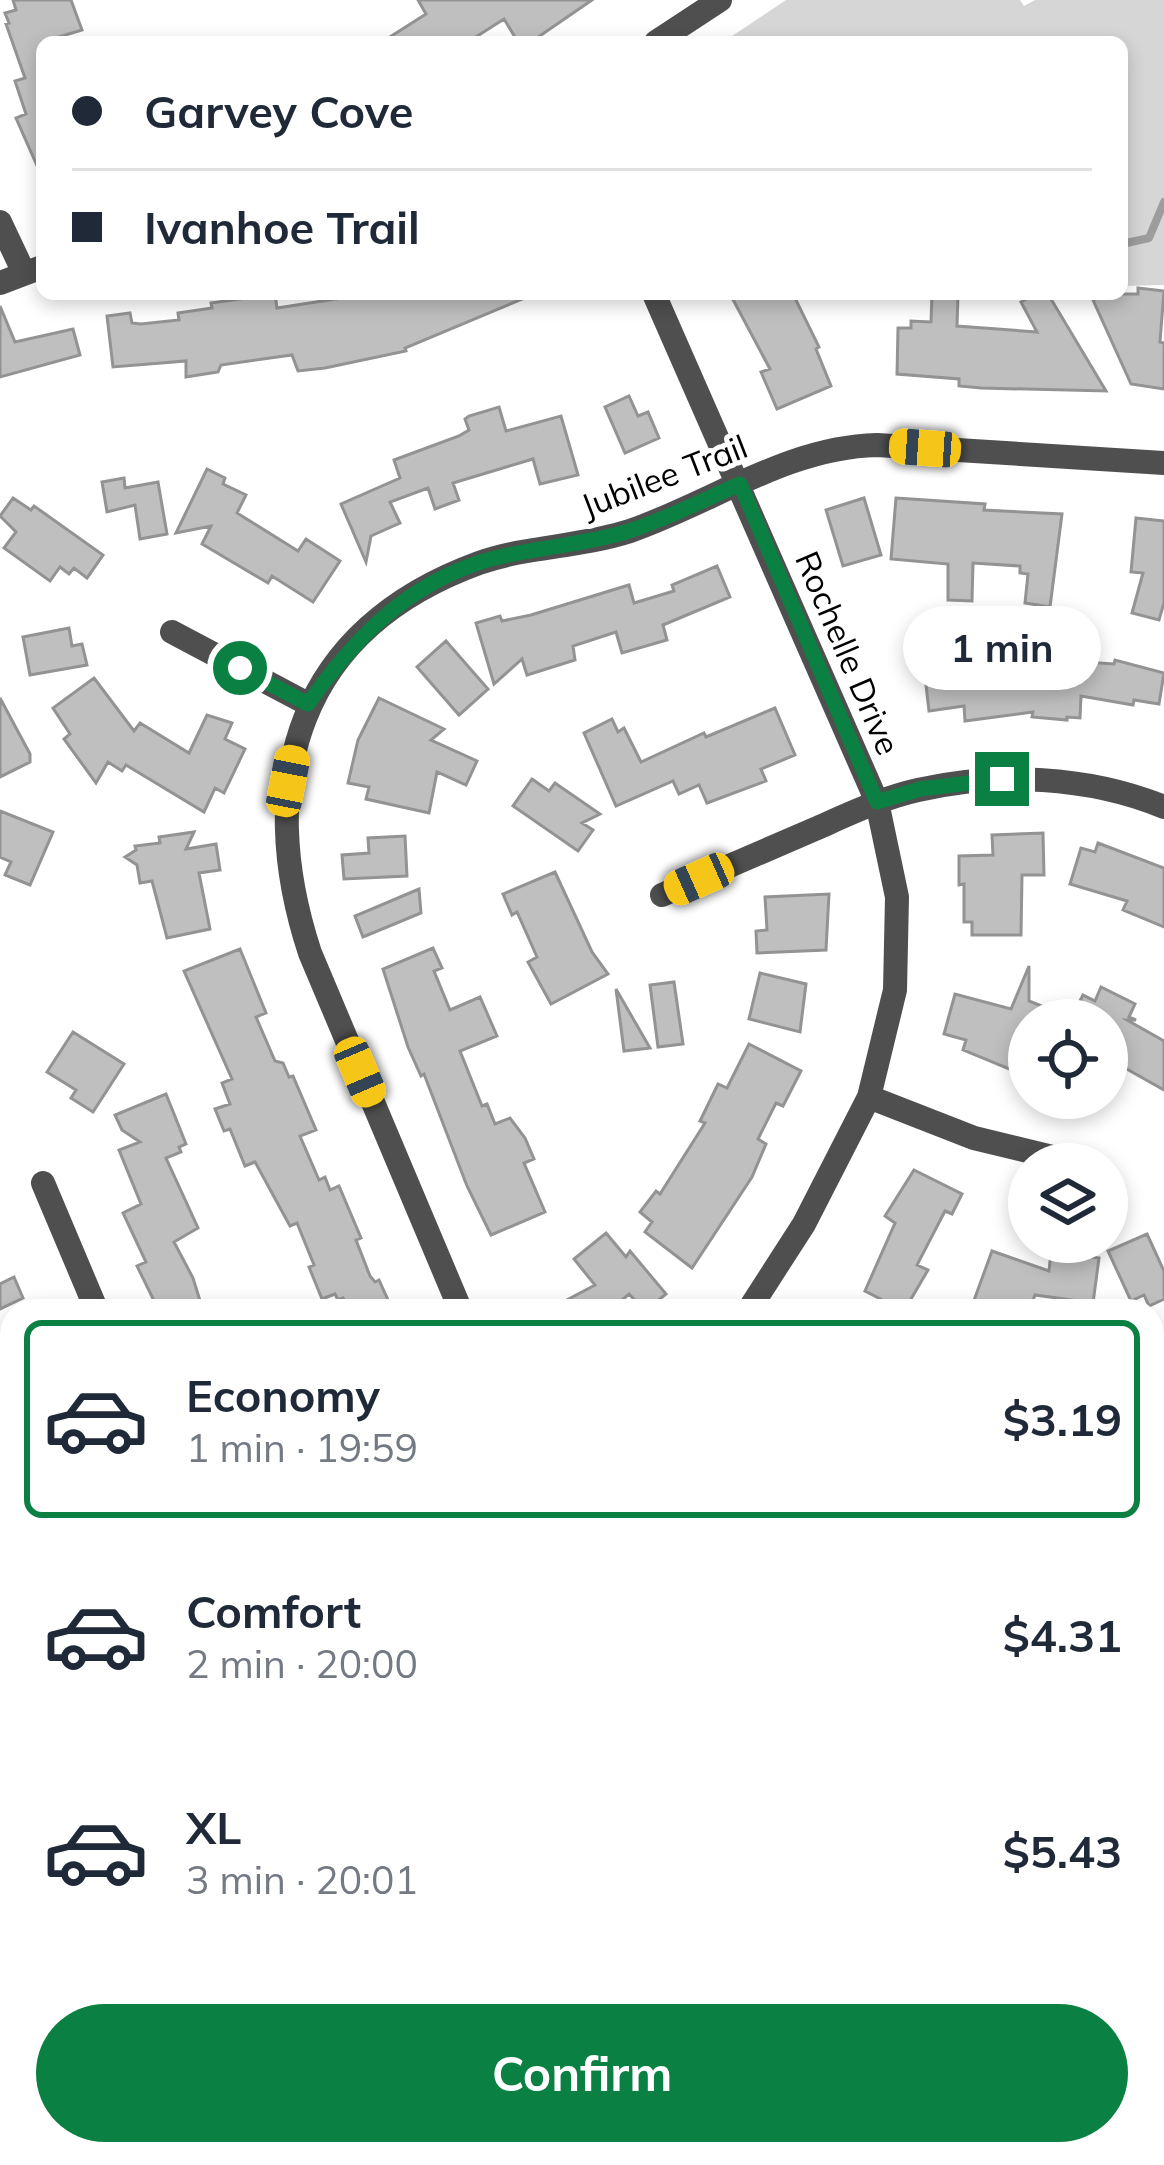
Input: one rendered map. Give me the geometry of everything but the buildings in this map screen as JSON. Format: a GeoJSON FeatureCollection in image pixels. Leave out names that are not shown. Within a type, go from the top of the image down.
{"type":"FeatureCollection","features":[{"type":"Feature","properties":{"kind":"street"},"geometry":{"type":"LineString","coordinates":[[661,36],[683,9],[720,0]]}},
{"type":"Feature","properties":{"kind":"street"},"geometry":{"type":"LineString","coordinates":[[0,221],[22,274]]}},
{"type":"Feature","properties":{"kind":"street","name":"Rochelle Drive"},"geometry":{"type":"LineString","coordinates":[[656,300],[877,802],[897,897],[895,990],[869,1097],[804,1224],[756,1299]]}},
{"type":"Feature","properties":{"kind":"street","name":"Jubilee Trail"},"geometry":{"type":"LineString","coordinates":[[455,1299],[292,900],[284,828],[288,781],[308,704],[338,662],[398,602],[435,581],[484,561],[629,531],[807,454],[846,446],[1164,463]]}},
{"type":"Feature","properties":{"kind":"street"},"geometry":{"type":"LineString","coordinates":[[172,632],[308,704]]}},
{"type":"Feature","properties":{"kind":"street"},"geometry":{"type":"LineString","coordinates":[[662,896],[877,802],[920,789],[1002,779],[1094,787],[1164,807]]}},
{"type":"Feature","properties":{"kind":"street"},"geometry":{"type":"LineString","coordinates":[[869,1097],[974,1138],[1008,1146]]}},
{"type":"Feature","properties":{"kind":"street"},"geometry":{"type":"LineString","coordinates":[[43,1183],[92,1299]]}},
{"type":"Feature","properties":{"kind":"green space"},"geometry":{"type":"Polygon","coordinates":[[[786,0],[1020,0],[1024,6],[1035,0],[1164,0],[1164,285],[1128,286],[1128,36],[732,36],[786,0]]]}},
{"type":"Feature","properties":{"kind":"waterway"},"geometry":{"type":"LineString","coordinates":[[1128,243],[1149,238],[1164,202]]}},
{"type":"Feature","properties":{"kind":"route"},"geometry":{"type":"LineString","coordinates":[[240,668],[308,704],[366,632],[398,602],[435,581],[484,561],[629,531],[740,484],[877,802],[920,789],[1002,779]]}}]}
